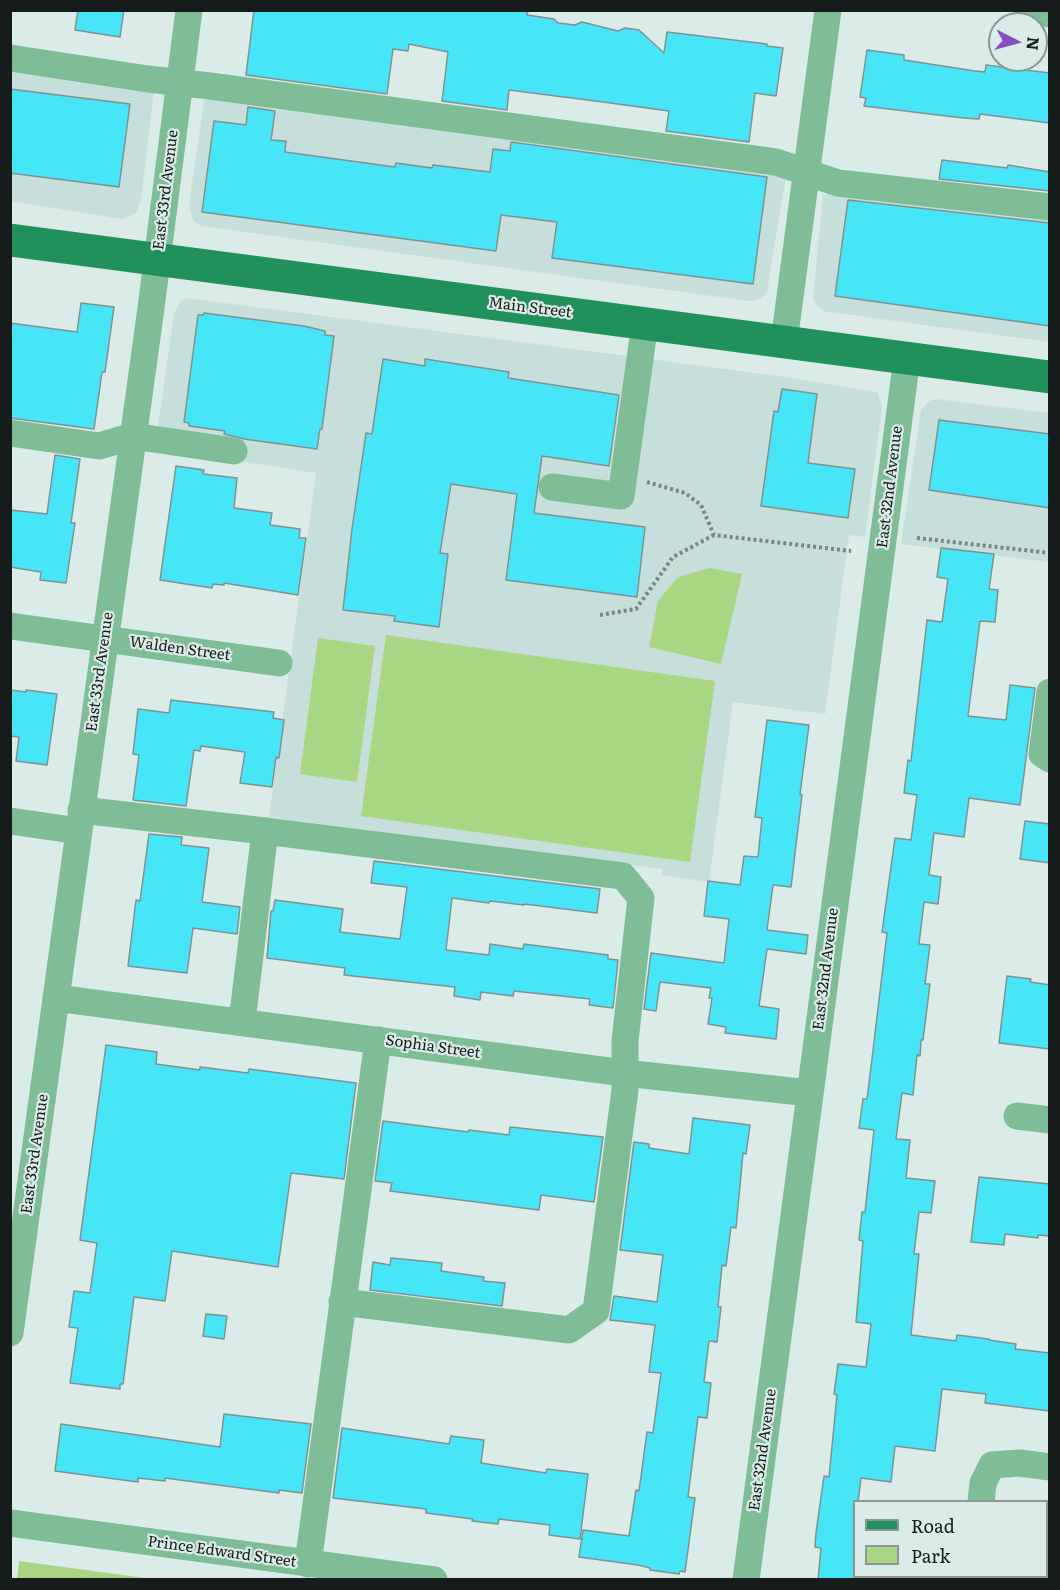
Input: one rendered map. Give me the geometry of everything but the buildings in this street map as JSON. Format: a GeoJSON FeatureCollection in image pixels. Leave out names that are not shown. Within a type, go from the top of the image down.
{"type":"FeatureCollection","features":[{"type":"Feature","properties":{"kind":"main road","name":"Main Street"},"geometry":{"type":"LineString","coordinates":[[10,240],[1050,377]]}},
{"type":"Feature","properties":{"kind":"street","name":"East 33rd Avenue"},"geometry":{"type":"LineString","coordinates":[[10,1333],[157,261],[189,10]]}},
{"type":"Feature","properties":{"kind":"street"},"geometry":{"type":"LineString","coordinates":[[784,342],[828,10]]}},
{"type":"Feature","properties":{"kind":"street"},"geometry":{"type":"LineString","coordinates":[[1027,10],[1050,14]]}},
{"type":"Feature","properties":{"kind":"street"},"geometry":{"type":"LineString","coordinates":[[10,58],[776,162],[838,183],[1050,207]]}},
{"type":"Feature","properties":{"kind":"street"},"geometry":{"type":"LineString","coordinates":[[552,487],[621,496],[645,323]]}},
{"type":"Feature","properties":{"kind":"street","name":"East 32nd Avenue"},"geometry":{"type":"LineString","coordinates":[[746,1580],[907,358]]}},
{"type":"Feature","properties":{"kind":"street"},"geometry":{"type":"LineString","coordinates":[[10,434],[99,446],[133,436],[234,451]]}},
{"type":"Feature","properties":{"kind":"street","name":"Walden Street"},"geometry":{"type":"LineString","coordinates":[[10,626],[279,663]]}},
{"type":"Feature","properties":{"kind":"street"},"geometry":{"type":"LineString","coordinates":[[1046,756],[1050,692]]}},
{"type":"Feature","properties":{"kind":"street"},"geometry":{"type":"LineString","coordinates":[[10,821],[80,821],[265,831],[623,876],[641,898],[625,1041],[625,1090],[596,1311],[569,1330],[342,1302]]}},
{"type":"Feature","properties":{"kind":"street"},"geometry":{"type":"LineString","coordinates":[[242,1022],[265,831]]}},
{"type":"Feature","properties":{"kind":"street","name":"Sophia Street"},"geometry":{"type":"LineString","coordinates":[[56,998],[624,1073],[810,1093]]}},
{"type":"Feature","properties":{"kind":"street"},"geometry":{"type":"LineString","coordinates":[[308,1564],[378,1040]]}},
{"type":"Feature","properties":{"kind":"street"},"geometry":{"type":"LineString","coordinates":[[1017,1116],[1050,1120]]}},
{"type":"Feature","properties":{"kind":"street"},"geometry":{"type":"LineString","coordinates":[[982,1492],[992,1465],[1019,1463],[1050,1467]]}},
{"type":"Feature","properties":{"kind":"street","name":"Prince Edward Street"},"geometry":{"type":"LineString","coordinates":[[10,1523],[434,1580]]}},
{"type":"Feature","properties":{"kind":"path"},"geometry":{"type":"LineString","coordinates":[[624,475],[685,493],[701,505],[714,535]]}},
{"type":"Feature","properties":{"kind":"path"},"geometry":{"type":"LineString","coordinates":[[600,615],[636,609],[673,557],[714,535],[851,551]]}},
{"type":"Feature","properties":{"kind":"path"},"geometry":{"type":"LineString","coordinates":[[917,538],[1050,553]]}},
{"type":"Feature","properties":{"kind":"shaded area"},"geometry":{"type":"Polygon","coordinates":[[[10,70],[154,91],[141,200],[136,213],[122,219],[11,201],[10,70]]]}},
{"type":"Feature","properties":{"kind":"shaded area"},"geometry":{"type":"Polygon","coordinates":[[[205,95],[786,175],[767,292],[755,301],[748,301],[201,226],[193,220],[189,204],[205,95]]]}},
{"type":"Feature","properties":{"kind":"shaded area"},"geometry":{"type":"Polygon","coordinates":[[[841,187],[1049,211],[1049,342],[823,311],[816,305],[813,297],[823,196],[841,187]]]}},
{"type":"Feature","properties":{"kind":"shaded area"},"geometry":{"type":"Polygon","coordinates":[[[187,298],[778,376],[877,392],[882,406],[865,537],[849,535],[825,714],[733,702],[709,882],[662,875],[662,869],[269,817],[316,473],[155,448],[174,313],[181,301],[187,298]]]}},
{"type":"Feature","properties":{"kind":"shaded area"},"geometry":{"type":"Polygon","coordinates":[[[936,399],[1049,413],[1049,562],[901,544],[921,410],[929,401],[936,399]]]}},
{"type":"Feature","properties":{"kind":"green space"},"geometry":{"type":"Polygon","coordinates":[[[709,568],[742,574],[721,664],[649,647],[658,601],[678,577],[709,568]]]}},
{"type":"Feature","properties":{"kind":"green space"},"geometry":{"type":"Polygon","coordinates":[[[386,635],[715,681],[690,862],[361,816],[386,635]]]}},
{"type":"Feature","properties":{"kind":"green space"},"geometry":{"type":"Polygon","coordinates":[[[318,638],[375,646],[357,782],[300,774],[318,638]]]}},
{"type":"Feature","properties":{"kind":"green space"},"geometry":{"type":"Polygon","coordinates":[[[19,1561],[153,1579],[17,1579],[19,1561]]]}}]}
